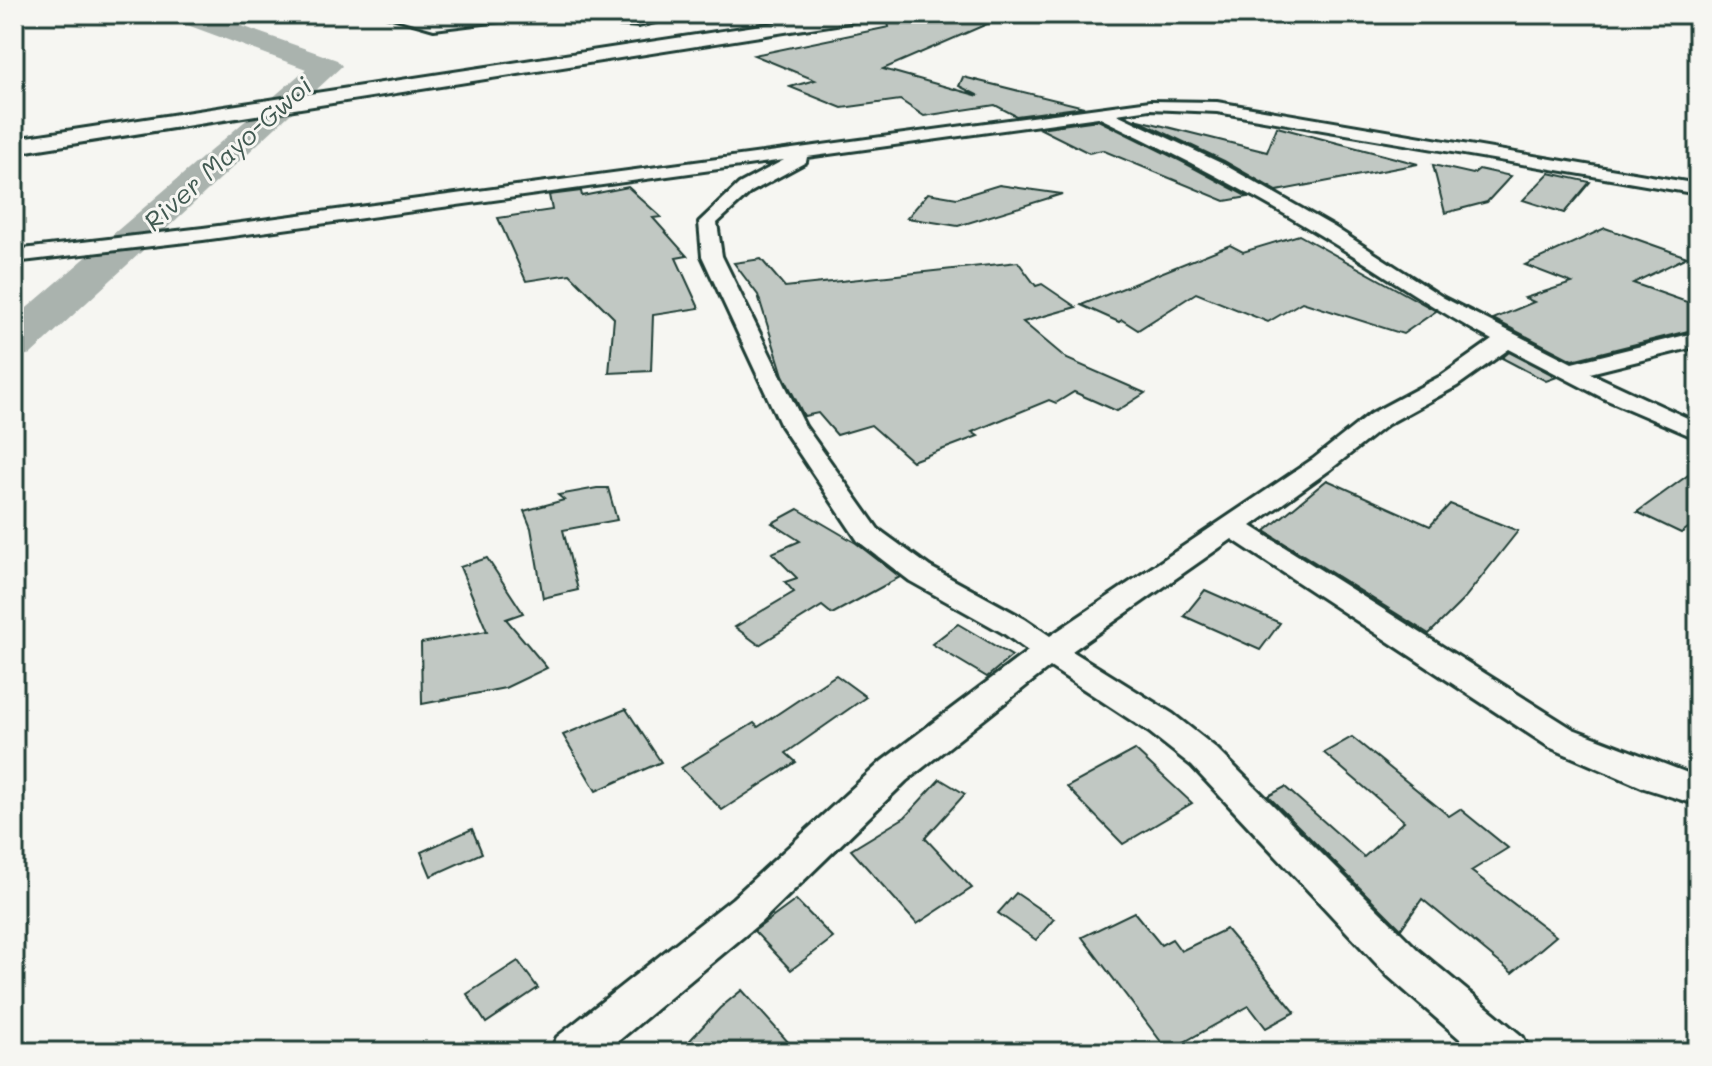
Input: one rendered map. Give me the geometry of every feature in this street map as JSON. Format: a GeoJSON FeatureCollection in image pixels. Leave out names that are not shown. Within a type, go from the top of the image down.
{"type":"FeatureCollection","features":[{"type":"Feature","properties":{"kind":"street"},"geometry":{"type":"LineString","coordinates":[[388,14],[434,25],[529,14]]}},
{"type":"Feature","properties":{"kind":"street"},"geometry":{"type":"LineString","coordinates":[[537,14],[638,22],[683,14]]}},
{"type":"Feature","properties":{"kind":"street"},"geometry":{"type":"LineString","coordinates":[[425,79],[825,14]]}},
{"type":"Feature","properties":{"kind":"street"},"geometry":{"type":"LineString","coordinates":[[14,135],[264,103],[868,14]]}},
{"type":"Feature","properties":{"kind":"street"},"geometry":{"type":"LineString","coordinates":[[14,146],[264,103]]}},
{"type":"Feature","properties":{"kind":"street"},"geometry":{"type":"LineString","coordinates":[[14,256],[203,234],[1150,105],[1217,107],[1698,189]]}},
{"type":"Feature","properties":{"kind":"street"},"geometry":{"type":"LineString","coordinates":[[1100,112],[1217,168],[1327,231],[1437,302],[1569,371],[1698,432]]}},
{"type":"Feature","properties":{"kind":"street"},"geometry":{"type":"LineString","coordinates":[[815,150],[745,188],[708,222],[712,256],[793,426],[868,535],[920,574],[1014,626],[1161,723],[1204,757],[1403,963],[1508,1052]]}},
{"type":"Feature","properties":{"kind":"street"},"geometry":{"type":"LineString","coordinates":[[572,1052],[747,910],[894,771],[1050,651],[1322,464],[1379,419],[1449,381],[1508,339]]}},
{"type":"Feature","properties":{"kind":"street"},"geometry":{"type":"LineString","coordinates":[[1569,371],[1698,339]]}},
{"type":"Feature","properties":{"kind":"street"},"geometry":{"type":"LineString","coordinates":[[1232,526],[1561,738],[1657,778],[1698,791]]}},
{"type":"Feature","properties":{"kind":"building"},"geometry":{"type":"Polygon","coordinates":[[[886,14],[1010,14],[883,69],[979,96],[959,86],[963,77],[1084,107],[1016,116],[995,105],[924,116],[900,100],[842,108],[790,87],[815,80],[754,55],[889,27],[886,14]]]}},
{"type":"Feature","properties":{"kind":"building"},"geometry":{"type":"Polygon","coordinates":[[[1135,119],[1267,152],[1277,127],[1418,164],[1277,191],[1224,161],[1135,119]]]}},
{"type":"Feature","properties":{"kind":"building"},"geometry":{"type":"Polygon","coordinates":[[[1098,120],[1248,197],[1225,201],[1102,150],[1089,153],[1039,128],[1098,120]]]}},
{"type":"Feature","properties":{"kind":"building"},"geometry":{"type":"Polygon","coordinates":[[[1433,165],[1473,174],[1479,169],[1511,176],[1487,202],[1445,213],[1433,165]]]}},
{"type":"Feature","properties":{"kind":"building"},"geometry":{"type":"Polygon","coordinates":[[[1549,173],[1590,182],[1564,213],[1523,200],[1549,173]]]}},
{"type":"Feature","properties":{"kind":"building"},"geometry":{"type":"Polygon","coordinates":[[[999,185],[1062,194],[958,226],[907,218],[928,193],[957,198],[999,185]]]}},
{"type":"Feature","properties":{"kind":"building"},"geometry":{"type":"Polygon","coordinates":[[[628,187],[661,217],[653,218],[687,256],[676,258],[699,308],[653,315],[651,371],[609,373],[614,318],[570,274],[526,281],[498,218],[552,210],[549,195],[581,191],[582,196],[628,187]]]}},
{"type":"Feature","properties":{"kind":"building"},"geometry":{"type":"Polygon","coordinates":[[[1605,228],[1687,257],[1633,283],[1698,306],[1698,326],[1572,360],[1493,319],[1534,302],[1525,298],[1572,283],[1525,265],[1605,228]]]}},
{"type":"Feature","properties":{"kind":"building"},"geometry":{"type":"Polygon","coordinates":[[[1299,235],[1436,311],[1403,334],[1302,302],[1268,322],[1196,293],[1138,330],[1122,320],[1119,322],[1081,305],[1230,245],[1243,252],[1299,235]]]}},
{"type":"Feature","properties":{"kind":"building"},"geometry":{"type":"Polygon","coordinates":[[[761,259],[785,287],[1018,262],[1036,286],[1042,284],[1076,307],[1023,322],[1067,359],[1145,393],[1117,411],[1074,392],[1056,403],[1049,400],[972,432],[978,436],[912,461],[871,425],[837,435],[818,413],[804,416],[783,375],[758,295],[734,263],[761,259]]]}},
{"type":"Feature","properties":{"kind":"building"},"geometry":{"type":"Polygon","coordinates":[[[1509,352],[1557,377],[1546,381],[1502,358],[1509,352]]]}},
{"type":"Feature","properties":{"kind":"building"},"geometry":{"type":"Polygon","coordinates":[[[1698,468],[1698,521],[1681,533],[1637,512],[1698,468]]]}},
{"type":"Feature","properties":{"kind":"building"},"geometry":{"type":"Polygon","coordinates":[[[1327,480],[1430,526],[1450,504],[1518,531],[1463,600],[1429,634],[1265,531],[1327,480]]]}},
{"type":"Feature","properties":{"kind":"building"},"geometry":{"type":"Polygon","coordinates":[[[608,488],[617,520],[563,530],[578,590],[543,598],[531,528],[524,511],[564,500],[558,495],[608,488]]]}},
{"type":"Feature","properties":{"kind":"building"},"geometry":{"type":"Polygon","coordinates":[[[798,509],[856,543],[900,577],[832,614],[822,606],[759,645],[735,627],[794,592],[785,582],[797,578],[772,553],[800,541],[772,523],[798,509]]]}},
{"type":"Feature","properties":{"kind":"building"},"geometry":{"type":"Polygon","coordinates":[[[487,558],[523,613],[506,619],[547,668],[505,688],[422,704],[421,643],[487,631],[460,567],[487,558]]]}},
{"type":"Feature","properties":{"kind":"building"},"geometry":{"type":"Polygon","coordinates":[[[1205,590],[1280,623],[1260,650],[1184,616],[1205,590]]]}},
{"type":"Feature","properties":{"kind":"building"},"geometry":{"type":"Polygon","coordinates":[[[958,624],[1012,656],[987,677],[932,644],[958,624]]]}},
{"type":"Feature","properties":{"kind":"building"},"geometry":{"type":"Polygon","coordinates":[[[836,675],[866,697],[786,753],[796,762],[722,810],[681,768],[754,723],[758,727],[836,675]]]}},
{"type":"Feature","properties":{"kind":"building"},"geometry":{"type":"Polygon","coordinates":[[[626,709],[661,762],[596,791],[563,735],[626,709]]]}},
{"type":"Feature","properties":{"kind":"building"},"geometry":{"type":"Polygon","coordinates":[[[1352,737],[1449,816],[1460,809],[1508,848],[1471,871],[1556,936],[1512,973],[1422,899],[1401,929],[1268,796],[1285,787],[1364,857],[1404,821],[1324,753],[1352,737]]]}},
{"type":"Feature","properties":{"kind":"building"},"geometry":{"type":"Polygon","coordinates":[[[1135,750],[1192,803],[1123,844],[1067,787],[1135,750]]]}},
{"type":"Feature","properties":{"kind":"building"},"geometry":{"type":"Polygon","coordinates":[[[940,779],[965,794],[925,838],[972,888],[917,924],[851,850],[905,817],[940,779]]]}},
{"type":"Feature","properties":{"kind":"building"},"geometry":{"type":"Polygon","coordinates":[[[472,829],[482,853],[431,876],[421,852],[472,829]]]}},
{"type":"Feature","properties":{"kind":"building"},"geometry":{"type":"Polygon","coordinates":[[[1016,893],[1054,919],[1036,940],[998,913],[1016,893]]]}},
{"type":"Feature","properties":{"kind":"building"},"geometry":{"type":"Polygon","coordinates":[[[796,900],[833,938],[791,970],[754,931],[796,900]]]}},
{"type":"Feature","properties":{"kind":"building"},"geometry":{"type":"Polygon","coordinates":[[[1134,912],[1161,945],[1172,939],[1181,951],[1226,929],[1295,1012],[1266,1028],[1249,1006],[1168,1051],[1082,937],[1134,912]]]}},
{"type":"Feature","properties":{"kind":"building"},"geometry":{"type":"Polygon","coordinates":[[[518,961],[538,988],[486,1023],[467,994],[518,961]]]}},
{"type":"Feature","properties":{"kind":"building"},"geometry":{"type":"Polygon","coordinates":[[[742,990],[797,1052],[679,1052],[720,1008],[742,990]]]}},
{"type":"Feature","properties":{"kind":"waterway","name":"River Mayo-Gwoi"},"geometry":{"type":"LineString","coordinates":[[14,344],[327,66],[183,14]]}}]}
